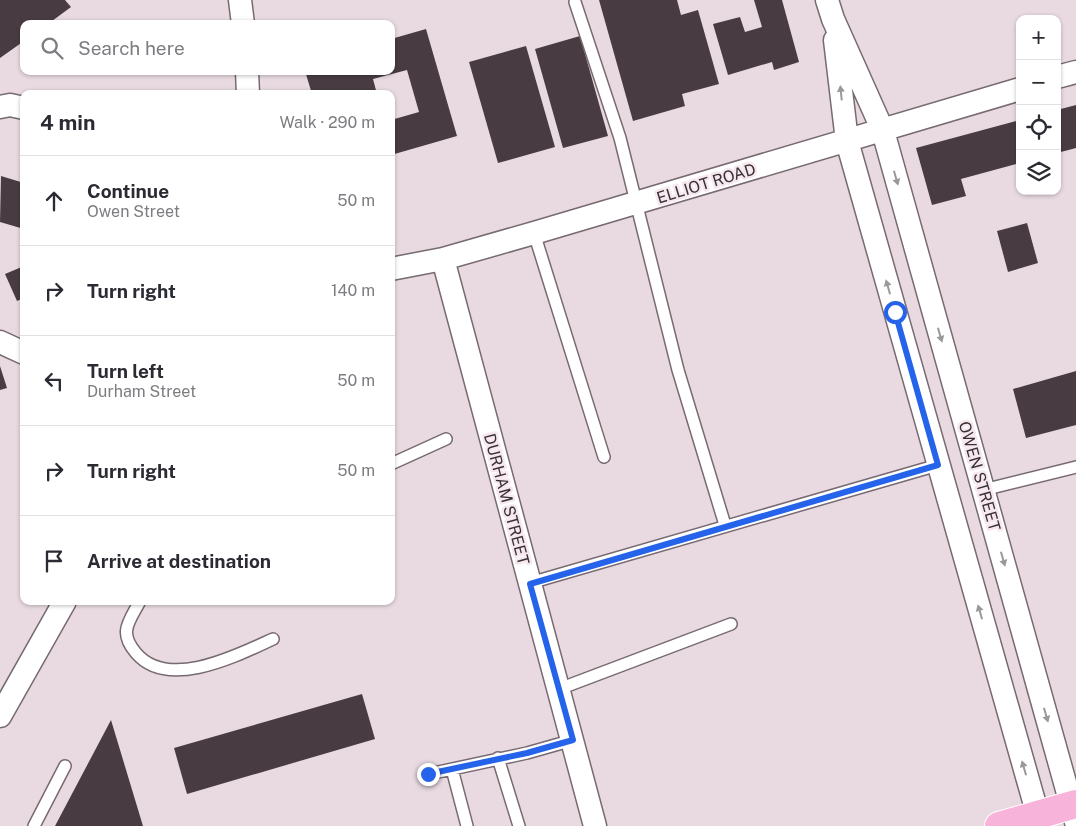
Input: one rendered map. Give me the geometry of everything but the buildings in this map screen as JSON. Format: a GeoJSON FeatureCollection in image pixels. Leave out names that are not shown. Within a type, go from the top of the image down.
{"type":"FeatureCollection","features":[{"type":"Feature","properties":{"kind":"main road"},"geometry":{"type":"LineString","coordinates":[[999,826],[1039,820],[1074,810]]}},
{"type":"Feature","properties":{"kind":"street"},"geometry":{"type":"LineString","coordinates":[[240,0],[242,20]]}},
{"type":"Feature","properties":{"kind":"street"},"geometry":{"type":"LineString","coordinates":[[830,10],[847,141],[1039,820]]}},
{"type":"Feature","properties":{"kind":"street","name":"OWEN STREET"},"geometry":{"type":"LineString","coordinates":[[830,10],[883,131],[1074,810]]}},
{"type":"Feature","properties":{"kind":"street"},"geometry":{"type":"LineString","coordinates":[[1061,76],[1076,72]]}},
{"type":"Feature","properties":{"kind":"street"},"geometry":{"type":"LineString","coordinates":[[247,75],[248,90]]}},
{"type":"Feature","properties":{"kind":"street","name":"ELLIOT ROAD"},"geometry":{"type":"LineString","coordinates":[[395,269],[443,259],[636,204],[1016,90]]}},
{"type":"Feature","properties":{"kind":"street"},"geometry":{"type":"LineString","coordinates":[[0,107],[10,105],[20,107]]}},
{"type":"Feature","properties":{"kind":"street","name":"DURHAM STREET"},"geometry":{"type":"LineString","coordinates":[[443,259],[595,826]]}},
{"type":"Feature","properties":{"kind":"street"},"geometry":{"type":"LineString","coordinates":[[0,342],[20,351]]}},
{"type":"Feature","properties":{"kind":"street"},"geometry":{"type":"LineString","coordinates":[[2,708],[63,605]]}},
{"type":"Feature","properties":{"kind":"lane"},"geometry":{"type":"LineString","coordinates":[[574,2],[620,138],[678,370],[725,525]]}},
{"type":"Feature","properties":{"kind":"lane"},"geometry":{"type":"LineString","coordinates":[[534,233],[604,457]]}},
{"type":"Feature","properties":{"kind":"lane"},"geometry":{"type":"LineString","coordinates":[[395,462],[446,440]]}},
{"type":"Feature","properties":{"kind":"lane"},"geometry":{"type":"LineString","coordinates":[[530,584],[725,525],[938,465]]}},
{"type":"Feature","properties":{"kind":"lane"},"geometry":{"type":"LineString","coordinates":[[983,490],[1076,467]]}},
{"type":"Feature","properties":{"kind":"lane"},"geometry":{"type":"LineString","coordinates":[[138,605],[127,627],[126,636],[130,645],[144,662],[167,668],[198,668],[224,661],[273,639]]}},
{"type":"Feature","properties":{"kind":"lane"},"geometry":{"type":"LineString","coordinates":[[559,689],[731,624]]}},
{"type":"Feature","properties":{"kind":"lane"},"geometry":{"type":"LineString","coordinates":[[428,774],[527,753],[573,740]]}},
{"type":"Feature","properties":{"kind":"lane"},"geometry":{"type":"LineString","coordinates":[[498,758],[518,826]]}},
{"type":"Feature","properties":{"kind":"lane"},"geometry":{"type":"LineString","coordinates":[[34,826],[65,766]]}},
{"type":"Feature","properties":{"kind":"lane"},"geometry":{"type":"LineString","coordinates":[[452,769],[467,826]]}},
{"type":"Feature","properties":{"kind":"route"},"geometry":{"type":"LineString","coordinates":[[428,774],[527,753],[573,740],[530,584],[725,525],[938,465],[895,312]]}}]}
